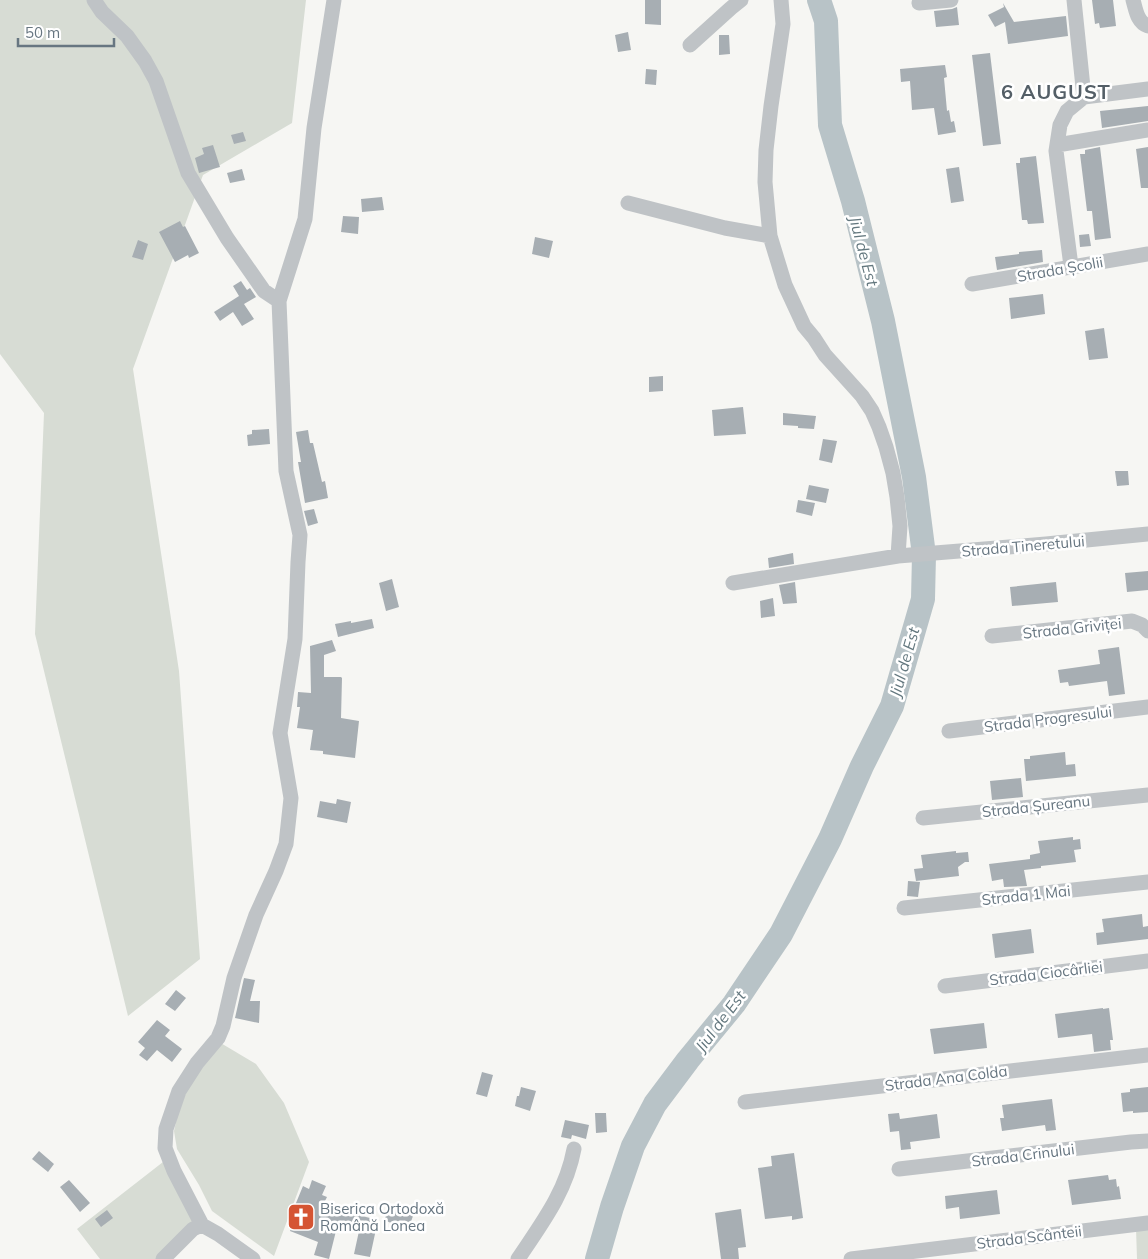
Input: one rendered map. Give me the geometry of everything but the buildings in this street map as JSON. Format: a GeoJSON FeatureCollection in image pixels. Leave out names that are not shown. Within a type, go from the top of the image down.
{"type":"FeatureCollection","features":[{"type":"Feature","properties":{"kind":"street"},"geometry":{"type":"LineString","coordinates":[[94,0],[102,12],[127,36],[145,61],[156,81],[188,172],[232,246],[264,291],[279,301]]}},
{"type":"Feature","properties":{"kind":"street"},"geometry":{"type":"LineString","coordinates":[[253,1259],[202,1225],[164,1148],[166,1129],[179,1090],[197,1063],[218,1038],[223,1026],[237,969],[256,915],[286,844],[291,798],[280,733],[295,639],[300,535],[286,471],[279,301],[305,219],[314,128],[334,0]]}},
{"type":"Feature","properties":{"kind":"street"},"geometry":{"type":"LineString","coordinates":[[690,45],[741,0]]}},
{"type":"Feature","properties":{"kind":"street"},"geometry":{"type":"LineString","coordinates":[[781,0],[783,24],[773,84],[765,166],[770,236],[785,285],[804,326],[825,355],[862,396],[872,411],[879,427],[893,473],[903,556]]}},
{"type":"Feature","properties":{"kind":"street"},"geometry":{"type":"LineString","coordinates":[[919,3],[952,0]]}},
{"type":"Feature","properties":{"kind":"street"},"geometry":{"type":"LineString","coordinates":[[1074,0],[1084,97]]}},
{"type":"Feature","properties":{"kind":"street"},"geometry":{"type":"LineString","coordinates":[[1133,0],[1137,15],[1144,25],[1148,26]]}},
{"type":"Feature","properties":{"kind":"street"},"geometry":{"type":"LineString","coordinates":[[1071,266],[1056,152],[1060,125],[1067,111],[1084,97],[1148,89]]}},
{"type":"Feature","properties":{"kind":"street"},"geometry":{"type":"LineString","coordinates":[[1057,145],[1148,130]]}},
{"type":"Feature","properties":{"kind":"street"},"geometry":{"type":"LineString","coordinates":[[628,203],[725,228],[770,236]]}},
{"type":"Feature","properties":{"kind":"street","name":"Strada Școlii"},"geometry":{"type":"LineString","coordinates":[[972,284],[1148,254]]}},
{"type":"Feature","properties":{"kind":"street","name":"Strada Tineretului"},"geometry":{"type":"LineString","coordinates":[[733,583],[903,556],[1148,534]]}},
{"type":"Feature","properties":{"kind":"street","name":"Strada Griviței"},"geometry":{"type":"LineString","coordinates":[[992,636],[1132,622],[1142,625],[1148,631]]}},
{"type":"Feature","properties":{"kind":"street","name":"Strada Progresului"},"geometry":{"type":"LineString","coordinates":[[949,731],[1148,706]]}},
{"type":"Feature","properties":{"kind":"street","name":"Strada Șureanu"},"geometry":{"type":"LineString","coordinates":[[923,818],[1148,795]]}},
{"type":"Feature","properties":{"kind":"street","name":"Strada 1 Mai"},"geometry":{"type":"LineString","coordinates":[[904,908],[1148,882]]}},
{"type":"Feature","properties":{"kind":"street","name":"Strada Ciocârliei"},"geometry":{"type":"LineString","coordinates":[[945,986],[1148,961]]}},
{"type":"Feature","properties":{"kind":"street","name":"Strada Ana Colda"},"geometry":{"type":"LineString","coordinates":[[745,1102],[1148,1054]]}},
{"type":"Feature","properties":{"kind":"street","name":"Strada Crinului"},"geometry":{"type":"LineString","coordinates":[[899,1169],[1148,1141]]}},
{"type":"Feature","properties":{"kind":"street"},"geometry":{"type":"LineString","coordinates":[[518,1259],[555,1202],[571,1164],[574,1149]]}},
{"type":"Feature","properties":{"kind":"street","name":"Strada Scânteii"},"geometry":{"type":"LineString","coordinates":[[851,1259],[1148,1223]]}},
{"type":"Feature","properties":{"kind":"street"},"geometry":{"type":"LineString","coordinates":[[163,1259],[193,1229],[202,1225]]}},
{"type":"Feature","properties":{"kind":"shaded area"},"geometry":{"type":"Polygon","coordinates":[[[0,0],[306,0],[292,123],[203,175],[133,369],[179,671],[200,959],[128,1016],[35,634],[44,413],[0,354],[0,0]]]}},
{"type":"Feature","properties":{"kind":"shaded area"},"geometry":{"type":"Polygon","coordinates":[[[219,1042],[256,1064],[284,1103],[309,1162],[274,1256],[212,1211],[177,1149],[174,1131],[182,1095],[219,1042]]]}},
{"type":"Feature","properties":{"kind":"shaded area"},"geometry":{"type":"Polygon","coordinates":[[[163,1162],[193,1218],[191,1225],[160,1259],[100,1259],[77,1229],[163,1162]]]}},
{"type":"Feature","properties":{"kind":"shaded area"},"geometry":{"type":"Polygon","coordinates":[[[1148,1227],[1148,1259],[1137,1259],[1136,1228],[1148,1227]]]}},
{"type":"Feature","properties":{"kind":"waterway","name":"Jiul de Est"},"geometry":{"type":"LineString","coordinates":[[597,1259],[633,1146],[655,1104],[734,1004],[781,934],[830,839],[862,766],[892,706],[923,599],[924,555],[914,477],[883,321],[853,201],[830,125],[826,21],[819,0]]}},
{"type":"Feature","properties":{"kind":"place","name":"Biserica Ortodoxă Română Lonea"},"geometry":{"type":"Point","coordinates":[301,1217]}},
{"type":"Feature","properties":{"kind":"district","name":"6 AUGUST"},"geometry":{"type":"Point","coordinates":[1056,91]}}]}
